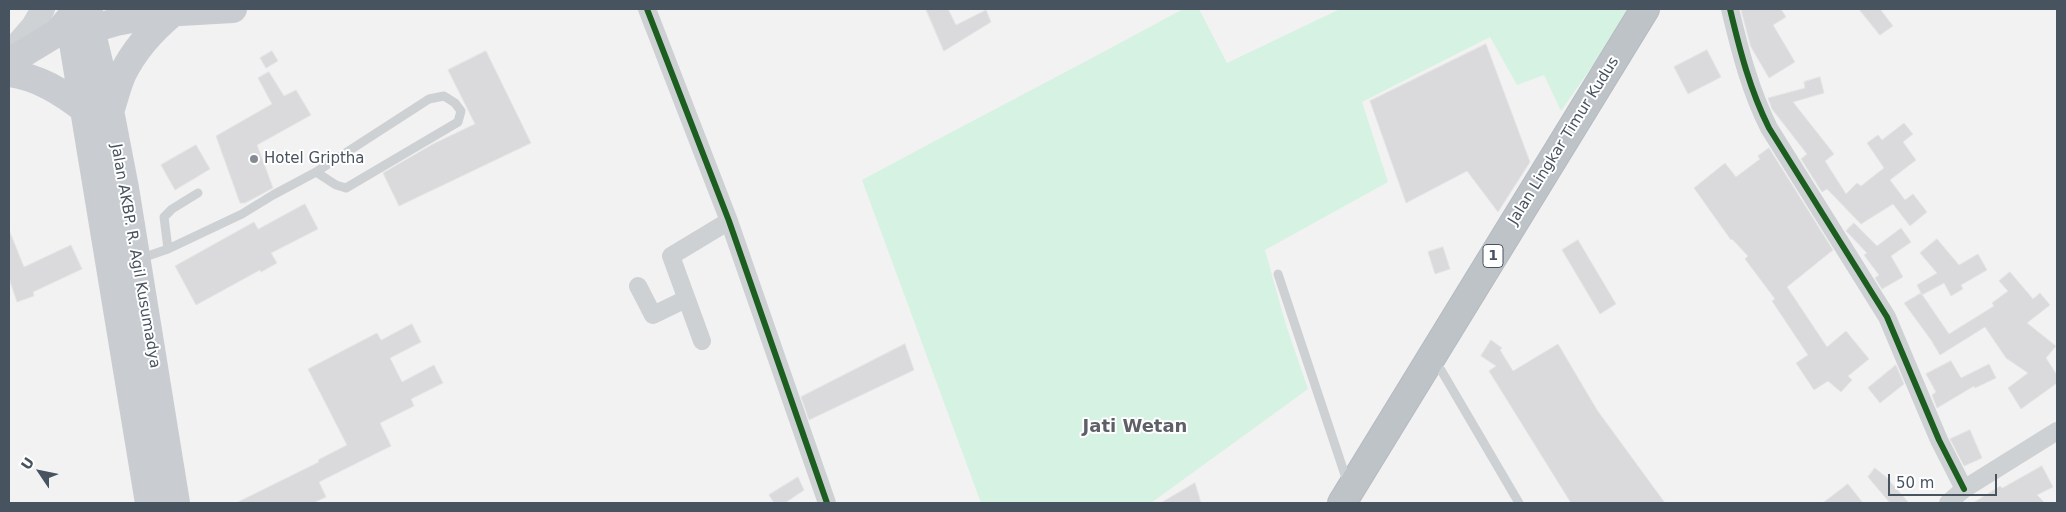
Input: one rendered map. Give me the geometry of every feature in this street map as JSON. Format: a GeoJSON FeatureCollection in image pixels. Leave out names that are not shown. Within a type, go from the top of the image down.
{"type":"FeatureCollection","features":[{"type":"Feature","properties":{"kind":"highway","name":"Jalan Lingkar Timur Kudus"},"geometry":{"type":"LineString","coordinates":[[1351,498],[1645,9]]}},
{"type":"Feature","properties":{"kind":"highway","name":"Jalan Lingkar Timur Kudus"},"geometry":{"type":"LineString","coordinates":[[1351,498],[1441,370],[1661,9]]}},
{"type":"Feature","properties":{"kind":"main road"},"geometry":{"type":"LineString","coordinates":[[9,54],[33,26],[43,9]]}},
{"type":"Feature","properties":{"kind":"main road"},"geometry":{"type":"LineString","coordinates":[[9,62],[79,19],[116,22],[174,12],[233,9]]}},
{"type":"Feature","properties":{"kind":"main road"},"geometry":{"type":"LineString","coordinates":[[9,73],[44,82],[97,111],[138,49],[158,26],[174,12]]}},
{"type":"Feature","properties":{"kind":"main road","name":"Jalan AKBP. R. Agil Kusumadya"},"geometry":{"type":"LineString","coordinates":[[79,19],[123,262],[176,503]]}},
{"type":"Feature","properties":{"kind":"main road","name":"Jalan AKBP. R. Agil Kusumadya"},"geometry":{"type":"LineString","coordinates":[[123,262],[149,503]]}},
{"type":"Feature","properties":{"kind":"street"},"geometry":{"type":"LineString","coordinates":[[647,9],[729,221],[827,503]]}},
{"type":"Feature","properties":{"kind":"street"},"geometry":{"type":"LineString","coordinates":[[1730,9],[1742,61],[1758,106],[1769,128],[1887,317],[1939,440],[1964,489]]}},
{"type":"Feature","properties":{"kind":"street"},"geometry":{"type":"LineString","coordinates":[[702,341],[672,256],[729,221]]}},
{"type":"Feature","properties":{"kind":"street"},"geometry":{"type":"LineString","coordinates":[[638,286],[653,315],[686,299]]}},
{"type":"Feature","properties":{"kind":"street"},"geometry":{"type":"LineString","coordinates":[[1948,503],[1964,489],[2057,431]]}},
{"type":"Feature","properties":{"kind":"lane"},"geometry":{"type":"LineString","coordinates":[[123,262],[168,249],[242,214],[316,172],[429,99],[444,96],[455,103],[461,111],[458,122],[346,188],[336,185],[316,172]]}},
{"type":"Feature","properties":{"kind":"lane"},"geometry":{"type":"LineString","coordinates":[[168,249],[164,217],[167,212],[198,193]]}},
{"type":"Feature","properties":{"kind":"lane"},"geometry":{"type":"LineString","coordinates":[[1278,274],[1351,498]]}},
{"type":"Feature","properties":{"kind":"lane"},"geometry":{"type":"LineString","coordinates":[[1441,370],[1519,503]]}},
{"type":"Feature","properties":{"kind":"green space"},"geometry":{"type":"Polygon","coordinates":[[[1183,9],[1199,9],[1227,63],[1340,9],[1632,9],[1561,111],[1544,75],[1517,85],[1490,37],[1362,102],[1388,182],[1265,250],[1286,325],[1308,389],[1151,503],[981,503],[862,180],[1183,9]]]}},
{"type":"Feature","properties":{"kind":"building"},"geometry":{"type":"Polygon","coordinates":[[[926,9],[948,9],[956,25],[986,10],[991,22],[944,51],[926,9]]]}},
{"type":"Feature","properties":{"kind":"building"},"geometry":{"type":"Polygon","coordinates":[[[1741,9],[1781,9],[1786,17],[1773,25],[1795,62],[1769,78],[1751,47],[1741,9]]]}},
{"type":"Feature","properties":{"kind":"building"},"geometry":{"type":"Polygon","coordinates":[[[1859,9],[1880,9],[1893,26],[1880,35],[1859,9]]]}},
{"type":"Feature","properties":{"kind":"building"},"geometry":{"type":"Polygon","coordinates":[[[1486,44],[1530,162],[1498,212],[1467,171],[1406,203],[1370,101],[1486,44]]]}},
{"type":"Feature","properties":{"kind":"building"},"geometry":{"type":"Polygon","coordinates":[[[1707,50],[1721,77],[1688,94],[1674,67],[1707,50]]]}},
{"type":"Feature","properties":{"kind":"building"},"geometry":{"type":"Polygon","coordinates":[[[272,51],[278,61],[266,68],[260,58],[272,51]]]}},
{"type":"Feature","properties":{"kind":"building"},"geometry":{"type":"Polygon","coordinates":[[[486,51],[531,143],[399,206],[383,173],[433,144],[475,124],[448,70],[486,51]]]}},
{"type":"Feature","properties":{"kind":"building"},"geometry":{"type":"Polygon","coordinates":[[[269,72],[284,96],[296,90],[311,115],[257,145],[273,188],[245,203],[240,203],[216,136],[272,104],[258,78],[269,72]]]}},
{"type":"Feature","properties":{"kind":"building"},"geometry":{"type":"Polygon","coordinates":[[[1820,77],[1824,93],[1793,102],[1834,154],[1825,161],[1846,194],[1857,183],[1861,186],[1884,168],[1867,143],[1878,135],[1882,140],[1904,123],[1913,134],[1903,142],[1916,160],[1890,180],[1905,200],[1913,194],[1927,212],[1910,226],[1893,204],[1861,224],[1827,189],[1822,192],[1801,159],[1807,154],[1772,109],[1768,98],[1805,88],[1804,82],[1820,77]]]}},
{"type":"Feature","properties":{"kind":"building"},"geometry":{"type":"Polygon","coordinates":[[[196,145],[210,169],[175,190],[161,165],[196,145]]]}},
{"type":"Feature","properties":{"kind":"building"},"geometry":{"type":"Polygon","coordinates":[[[1769,148],[1833,250],[1787,287],[1827,347],[1846,331],[1869,359],[1848,376],[1852,380],[1841,392],[1828,381],[1814,390],[1796,363],[1808,355],[1772,301],[1775,299],[1745,259],[1748,256],[1731,240],[1694,188],[1725,163],[1736,177],[1760,159],[1758,156],[1769,148]]]}},
{"type":"Feature","properties":{"kind":"building"},"geometry":{"type":"Polygon","coordinates":[[[305,204],[318,229],[271,253],[277,263],[261,272],[260,270],[196,305],[175,266],[254,222],[258,229],[305,204]]]}},
{"type":"Feature","properties":{"kind":"building"},"geometry":{"type":"Polygon","coordinates":[[[1854,223],[1877,246],[1901,228],[1911,242],[1891,256],[1903,277],[1882,289],[1875,278],[1879,275],[1864,255],[1867,253],[1846,231],[1854,223]]]}},
{"type":"Feature","properties":{"kind":"building"},"geometry":{"type":"Polygon","coordinates":[[[9,230],[24,267],[71,245],[82,269],[33,292],[34,296],[17,302],[9,278],[9,230]]]}},
{"type":"Feature","properties":{"kind":"building"},"geometry":{"type":"Polygon","coordinates":[[[1937,239],[1959,265],[1978,254],[1987,270],[1961,285],[1963,289],[1951,296],[1944,283],[1922,295],[1917,285],[1937,273],[1920,253],[1937,239]]]}},
{"type":"Feature","properties":{"kind":"building"},"geometry":{"type":"Polygon","coordinates":[[[1578,240],[1616,304],[1600,314],[1562,250],[1578,240]]]}},
{"type":"Feature","properties":{"kind":"building"},"geometry":{"type":"Polygon","coordinates":[[[1443,247],[1450,269],[1435,274],[1428,252],[1443,247]]]}},
{"type":"Feature","properties":{"kind":"building"},"geometry":{"type":"Polygon","coordinates":[[[2010,272],[2033,299],[2040,293],[2050,305],[2027,323],[2056,346],[2046,358],[2057,375],[2057,383],[2021,409],[2008,388],[2028,373],[2006,358],[1985,327],[1940,355],[1904,303],[1921,293],[1949,334],[1994,306],[1992,303],[2008,291],[1999,281],[2010,272]]]}},
{"type":"Feature","properties":{"kind":"building"},"geometry":{"type":"Polygon","coordinates":[[[412,324],[421,342],[390,358],[402,382],[434,365],[443,383],[411,399],[414,406],[380,423],[391,446],[319,482],[326,497],[313,503],[236,503],[319,462],[318,460],[347,445],[308,369],[377,333],[381,340],[412,324]]]}},
{"type":"Feature","properties":{"kind":"building"},"geometry":{"type":"Polygon","coordinates":[[[1491,340],[1502,348],[1500,350],[1513,371],[1558,344],[1597,410],[1665,503],[1571,503],[1489,371],[1496,366],[1481,356],[1491,340]]]}},
{"type":"Feature","properties":{"kind":"building"},"geometry":{"type":"Polygon","coordinates":[[[905,344],[914,370],[809,420],[801,397],[905,344]]]}},
{"type":"Feature","properties":{"kind":"building"},"geometry":{"type":"Polygon","coordinates":[[[1951,361],[1961,378],[1989,364],[1996,378],[1975,388],[1974,386],[1937,408],[1932,395],[1936,392],[1926,374],[1951,361]]]}},
{"type":"Feature","properties":{"kind":"building"},"geometry":{"type":"Polygon","coordinates":[[[1896,365],[1904,384],[1880,403],[1868,388],[1896,365]]]}},
{"type":"Feature","properties":{"kind":"building"},"geometry":{"type":"Polygon","coordinates":[[[1970,430],[1982,458],[1964,466],[1950,439],[1970,430]]]}},
{"type":"Feature","properties":{"kind":"building"},"geometry":{"type":"Polygon","coordinates":[[[2042,466],[2053,487],[2037,495],[2045,503],[1973,503],[2000,486],[2002,488],[2042,466]]]}},
{"type":"Feature","properties":{"kind":"building"},"geometry":{"type":"Polygon","coordinates":[[[1875,468],[1886,477],[1909,503],[1890,503],[1868,477],[1875,468]]]}},
{"type":"Feature","properties":{"kind":"building"},"geometry":{"type":"Polygon","coordinates":[[[798,477],[804,490],[785,503],[774,503],[769,495],[798,477]]]}},
{"type":"Feature","properties":{"kind":"building"},"geometry":{"type":"Polygon","coordinates":[[[1195,483],[1201,503],[1161,503],[1195,483]]]}},
{"type":"Feature","properties":{"kind":"building"},"geometry":{"type":"Polygon","coordinates":[[[1848,484],[1863,503],[1823,503],[1848,484]]]}},
{"type":"Feature","properties":{"kind":"cycle path"},"geometry":{"type":"LineString","coordinates":[[647,9],[729,221],[827,503]]}},
{"type":"Feature","properties":{"kind":"cycle path"},"geometry":{"type":"LineString","coordinates":[[1730,9],[1751,85],[1762,114],[1887,317],[1939,440],[1964,489]]}},
{"type":"Feature","properties":{"kind":"place","name":"Hotel Griptha"},"geometry":{"type":"Point","coordinates":[254,159]}},
{"type":"Feature","properties":{"kind":"district","name":"Jati Wetan"},"geometry":{"type":"Point","coordinates":[1135,427]}}]}
